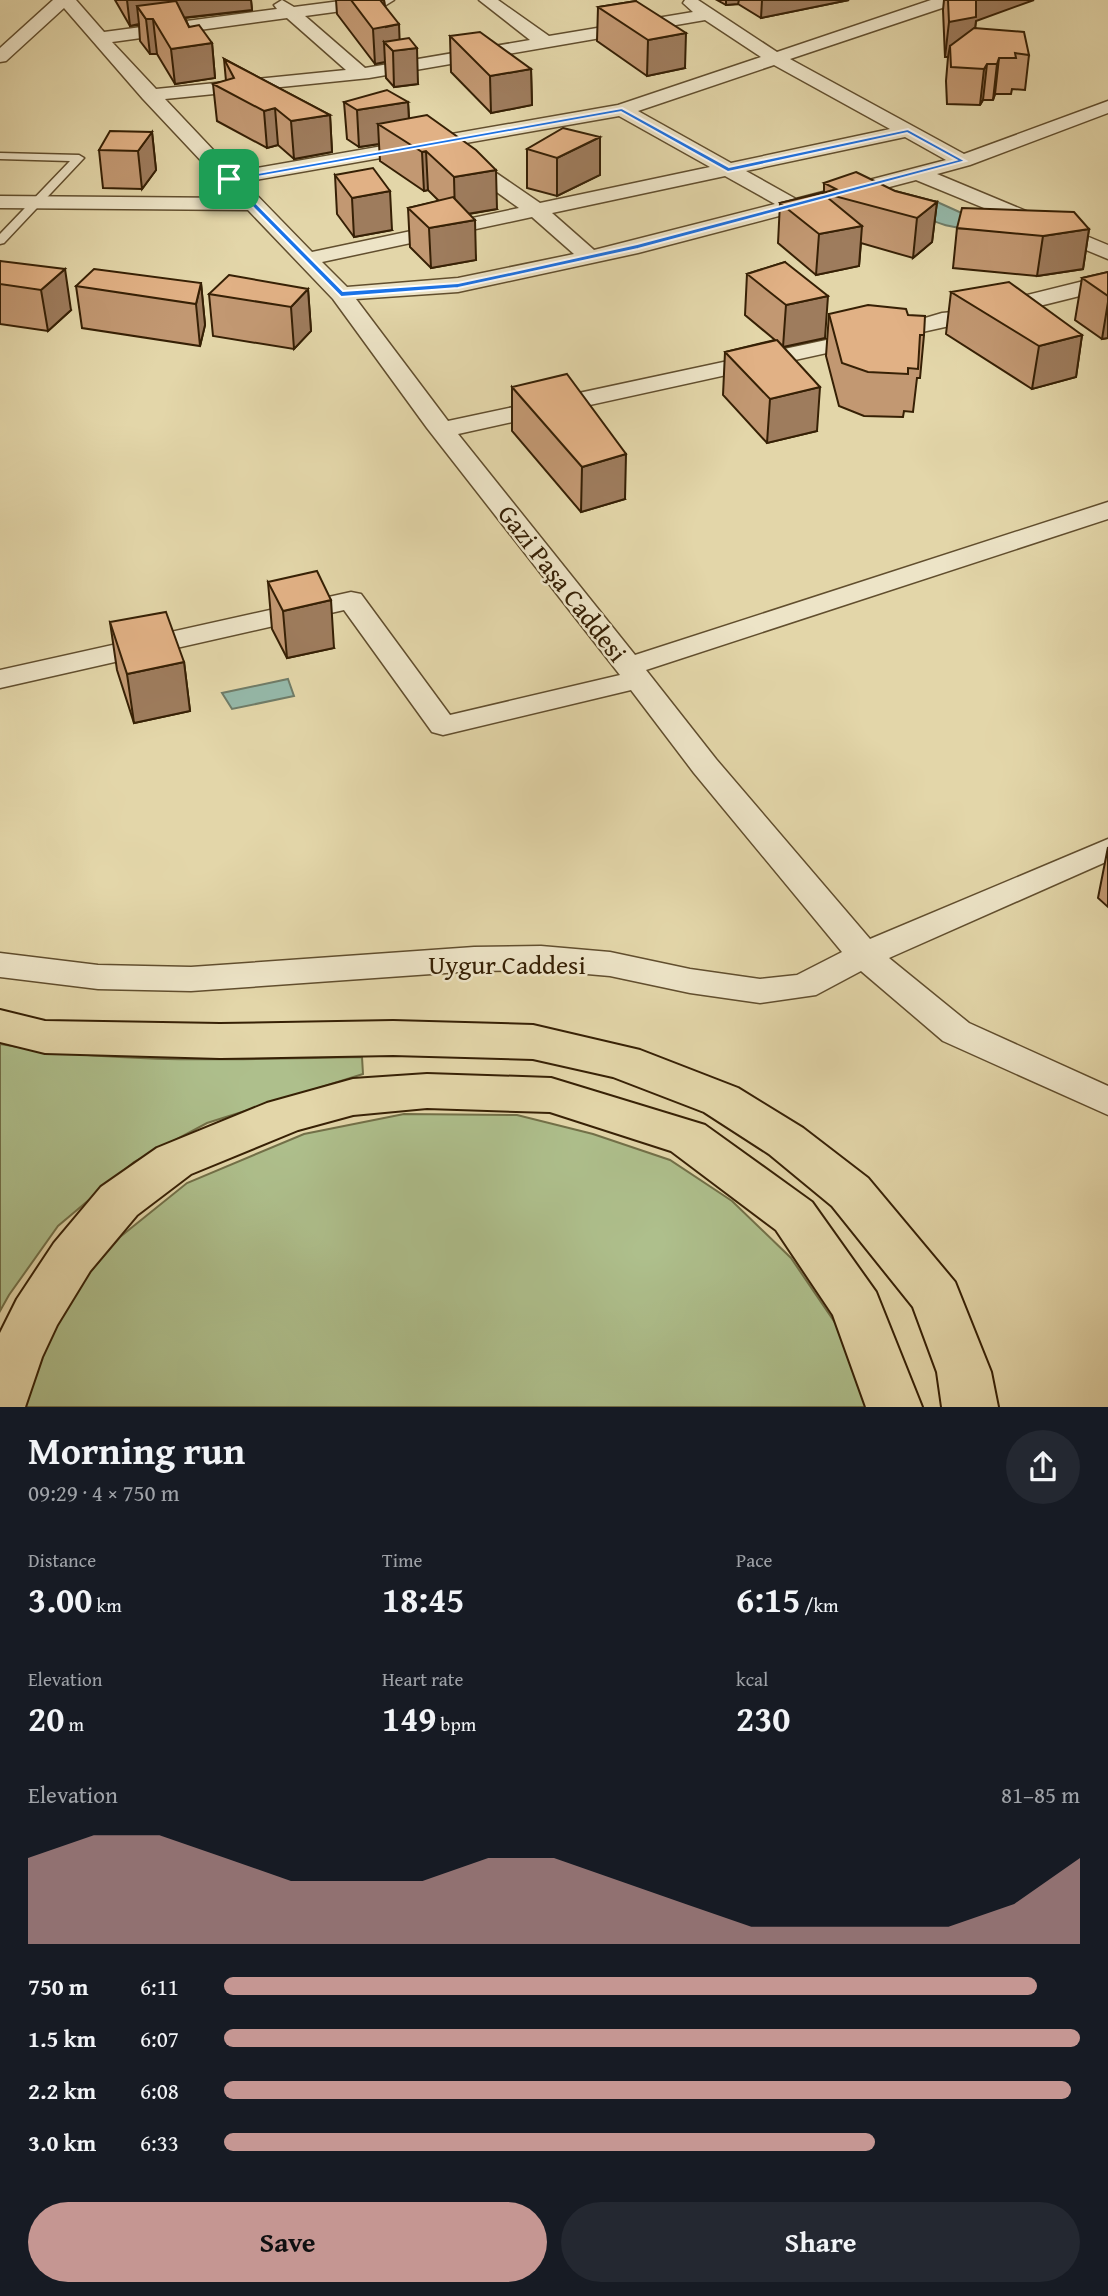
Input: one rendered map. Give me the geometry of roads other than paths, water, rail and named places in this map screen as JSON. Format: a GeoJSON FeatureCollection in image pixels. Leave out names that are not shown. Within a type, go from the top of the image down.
{"type":"FeatureCollection","features":[{"type":"Feature","properties":{"kind":"highway"},"geometry":{"type":"LineString","coordinates":[[0,1026],[45,1037],[220,1041],[393,1038],[533,1042],[623,1062],[709,1095],[786,1141],[850,1192],[936,1297],[964,1372],[970,1407]]}},
{"type":"Feature","properties":{"kind":"highway"},"geometry":{"type":"LineString","coordinates":[[0,1402],[15,1357],[36,1314],[72,1257],[119,1201],[174,1161],[284,1116],[354,1097],[427,1091],[551,1096],[688,1138],[794,1216],[857,1307],[894,1407]]}},
{"type":"Feature","properties":{"kind":"street","name":"Gazi Paşa Caddesi"},"geometry":{"type":"LineString","coordinates":[[65,0],[150,95],[341,294],[442,430],[705,766],[864,955],[956,1032],[1108,1101]]}},
{"type":"Feature","properties":{"kind":"street"},"geometry":{"type":"LineString","coordinates":[[0,57],[65,0]]}},
{"type":"Feature","properties":{"kind":"street"},"geometry":{"type":"LineString","coordinates":[[276,0],[360,74]]}},
{"type":"Feature","properties":{"kind":"street"},"geometry":{"type":"LineString","coordinates":[[99,38],[386,0]]}},
{"type":"Feature","properties":{"kind":"street"},"geometry":{"type":"LineString","coordinates":[[487,0],[545,42]]}},
{"type":"Feature","properties":{"kind":"street"},"geometry":{"type":"LineString","coordinates":[[686,0],[775,58],[963,161]]}},
{"type":"Feature","properties":{"kind":"street"},"geometry":{"type":"LineString","coordinates":[[229,179],[622,110],[948,0]]}},
{"type":"Feature","properties":{"kind":"street"},"geometry":{"type":"LineString","coordinates":[[150,95],[360,74],[708,14]]}},
{"type":"Feature","properties":{"kind":"street"},"geometry":{"type":"LineString","coordinates":[[341,294],[458,285],[590,257],[963,161],[1108,107]]}},
{"type":"Feature","properties":{"kind":"street"},"geometry":{"type":"LineString","coordinates":[[622,110],[793,206]]}},
{"type":"Feature","properties":{"kind":"street"},"geometry":{"type":"LineString","coordinates":[[307,259],[908,131]]}},
{"type":"Feature","properties":{"kind":"street"},"geometry":{"type":"LineString","coordinates":[[440,143],[536,210],[590,257]]}},
{"type":"Feature","properties":{"kind":"street"},"geometry":{"type":"LineString","coordinates":[[917,173],[1108,253]]}},
{"type":"Feature","properties":{"kind":"street"},"geometry":{"type":"LineString","coordinates":[[0,202],[254,204]]}},
{"type":"Feature","properties":{"kind":"street"},"geometry":{"type":"LineString","coordinates":[[442,430],[908,330],[1108,282]]}},
{"type":"Feature","properties":{"kind":"street"},"geometry":{"type":"LineString","coordinates":[[0,679],[351,600],[443,726],[634,673],[1108,510]]}},
{"type":"Feature","properties":{"kind":"street","name":"Uygur Caddesi"},"geometry":{"type":"LineString","coordinates":[[0,965],[98,977],[191,979],[474,959],[541,958],[610,964],[690,981],[760,991],[804,986],[864,955],[1108,849]]}},
{"type":"Feature","properties":{"kind":"lane"},"geometry":{"type":"LineString","coordinates":[[0,156],[79,158],[0,241]]}}]}
